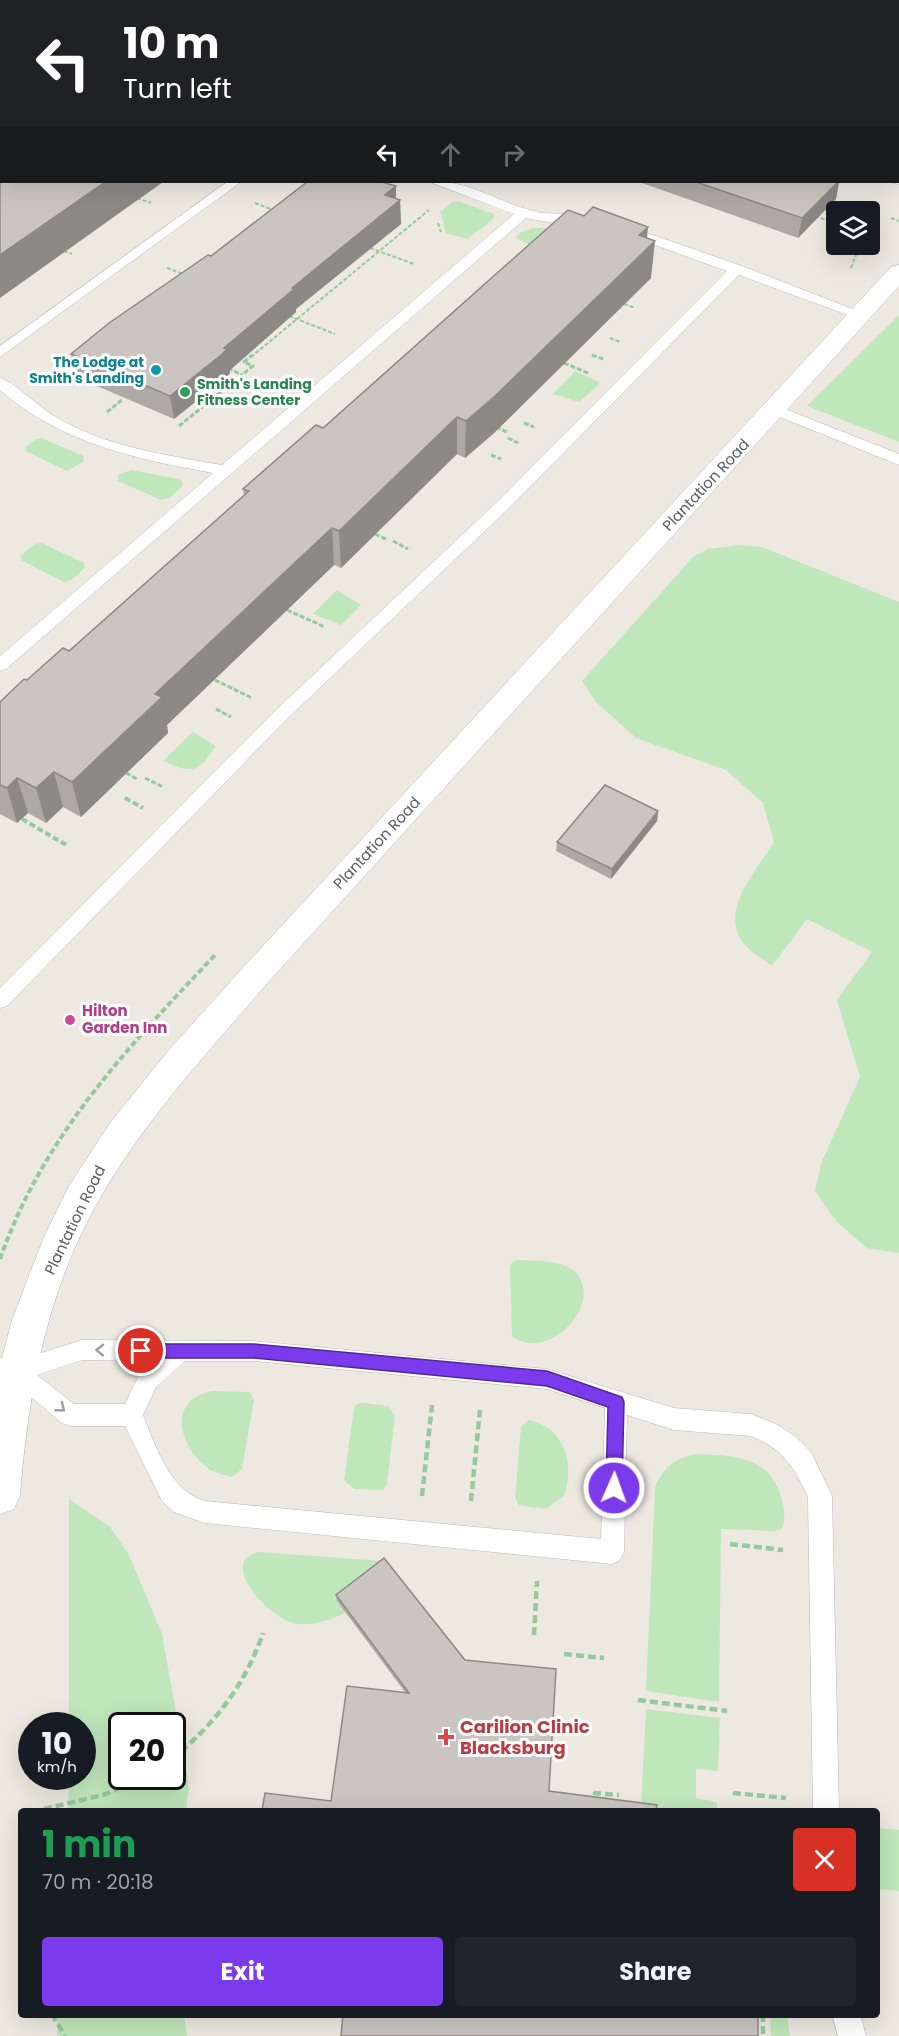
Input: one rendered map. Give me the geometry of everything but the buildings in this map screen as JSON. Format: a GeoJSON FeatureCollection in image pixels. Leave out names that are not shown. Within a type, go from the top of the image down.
{"type":"FeatureCollection","features":[{"type":"Feature","properties":{"kind":"street","name":"Plantation Road"},"geometry":{"type":"LineString","coordinates":[[0,1495],[8,1369],[64,1235],[104,1160],[192,1047],[261,969],[899,272]]}},
{"type":"Feature","properties":{"kind":"lane"},"geometry":{"type":"LineString","coordinates":[[0,353],[235,183]]}},
{"type":"Feature","properties":{"kind":"lane"},"geometry":{"type":"LineString","coordinates":[[439,183],[523,213],[545,218],[602,222],[737,268],[861,315]]}},
{"type":"Feature","properties":{"kind":"lane"},"geometry":{"type":"LineString","coordinates":[[0,665],[523,213]]}},
{"type":"Feature","properties":{"kind":"lane"},"geometry":{"type":"LineString","coordinates":[[0,1000],[283,713],[502,506],[737,268]]}},
{"type":"Feature","properties":{"kind":"lane"},"geometry":{"type":"LineString","coordinates":[[0,382],[41,417],[78,436],[123,452],[226,470]]}},
{"type":"Feature","properties":{"kind":"lane"},"geometry":{"type":"LineString","coordinates":[[775,410],[899,460]]}},
{"type":"Feature","properties":{"kind":"lane"},"geometry":{"type":"LineString","coordinates":[[8,1369],[82,1350],[253,1351],[547,1379],[674,1419],[751,1425],[768,1432],[788,1445],[803,1460],[820,1496],[825,1806]]}},
{"type":"Feature","properties":{"kind":"lane"},"geometry":{"type":"LineString","coordinates":[[180,1351],[148,1380],[132,1415],[139,1436],[173,1497],[189,1508],[205,1512],[612,1552],[616,1402]]}},
{"type":"Feature","properties":{"kind":"lane"},"geometry":{"type":"LineString","coordinates":[[8,1369],[70,1415],[132,1415]]}},
{"type":"Feature","properties":{"kind":"lane"},"geometry":{"type":"LineString","coordinates":[[847,2018],[852,2036]]}},
{"type":"Feature","properties":{"kind":"path"},"geometry":{"type":"LineString","coordinates":[[137,198],[149,203]]}},
{"type":"Feature","properties":{"kind":"path"},"geometry":{"type":"LineString","coordinates":[[260,205],[278,212]]}},
{"type":"Feature","properties":{"kind":"path"},"geometry":{"type":"LineString","coordinates":[[179,426],[253,366],[244,362],[429,210]]}},
{"type":"Feature","properties":{"kind":"path"},"geometry":{"type":"LineString","coordinates":[[815,216],[826,220]]}},
{"type":"Feature","properties":{"kind":"path"},"geometry":{"type":"LineString","coordinates":[[891,218],[899,221]]}},
{"type":"Feature","properties":{"kind":"path"},"geometry":{"type":"LineString","coordinates":[[438,223],[441,232]]}},
{"type":"Feature","properties":{"kind":"path"},"geometry":{"type":"LineString","coordinates":[[370,248],[410,263]]}},
{"type":"Feature","properties":{"kind":"path"},"geometry":{"type":"LineString","coordinates":[[64,251],[72,254]]}},
{"type":"Feature","properties":{"kind":"path"},"geometry":{"type":"LineString","coordinates":[[170,269],[192,277]]}},
{"type":"Feature","properties":{"kind":"path"},"geometry":{"type":"LineString","coordinates":[[624,304],[637,305]]}},
{"type":"Feature","properties":{"kind":"path"},"geometry":{"type":"LineString","coordinates":[[288,315],[328,331]]}},
{"type":"Feature","properties":{"kind":"path"},"geometry":{"type":"LineString","coordinates":[[564,363],[578,369]]}},
{"type":"Feature","properties":{"kind":"path"},"geometry":{"type":"LineString","coordinates":[[228,368],[242,375]]}},
{"type":"Feature","properties":{"kind":"path"},"geometry":{"type":"LineString","coordinates":[[68,376],[77,369]]}},
{"type":"Feature","properties":{"kind":"path"},"geometry":{"type":"LineString","coordinates":[[112,409],[123,399]]}},
{"type":"Feature","properties":{"kind":"path"},"geometry":{"type":"LineString","coordinates":[[496,427],[507,432]]}},
{"type":"Feature","properties":{"kind":"path"},"geometry":{"type":"LineString","coordinates":[[375,534],[388,540]]}},
{"type":"Feature","properties":{"kind":"path"},"geometry":{"type":"LineString","coordinates":[[287,610],[307,619]]}},
{"type":"Feature","properties":{"kind":"path"},"geometry":{"type":"LineString","coordinates":[[215,680],[236,690]]}},
{"type":"Feature","properties":{"kind":"path"},"geometry":{"type":"LineString","coordinates":[[126,773],[137,779]]}},
{"type":"Feature","properties":{"kind":"path"},"geometry":{"type":"LineString","coordinates":[[22,819],[68,846]]}},
{"type":"Feature","properties":{"kind":"path"},"geometry":{"type":"LineString","coordinates":[[418,1533],[436,1368]]}},
{"type":"Feature","properties":{"kind":"path"},"geometry":{"type":"LineString","coordinates":[[468,1538],[483,1373]]}},
{"type":"Feature","properties":{"kind":"path"},"geometry":{"type":"LineString","coordinates":[[534,1635],[538,1544]]}},
{"type":"Feature","properties":{"kind":"path"},"geometry":{"type":"LineString","coordinates":[[730,1544],[821,1555]]}},
{"type":"Feature","properties":{"kind":"path"},"geometry":{"type":"LineString","coordinates":[[186,1747],[204,1732],[225,1708],[255,1662],[263,1633]]}},
{"type":"Feature","properties":{"kind":"path"},"geometry":{"type":"LineString","coordinates":[[564,1654],[604,1658]]}},
{"type":"Feature","properties":{"kind":"path"},"geometry":{"type":"LineString","coordinates":[[638,1700],[727,1711]]}},
{"type":"Feature","properties":{"kind":"path"},"geometry":{"type":"LineString","coordinates":[[49,1808],[103,1796],[116,1790]]}},
{"type":"Feature","properties":{"kind":"path"},"geometry":{"type":"LineString","coordinates":[[593,1793],[619,1795]]}},
{"type":"Feature","properties":{"kind":"path"},"geometry":{"type":"LineString","coordinates":[[734,1793],[825,1806]]}},
{"type":"Feature","properties":{"kind":"path"},"geometry":{"type":"LineString","coordinates":[[54,2018],[65,2036]]}},
{"type":"Feature","properties":{"kind":"path"},"geometry":{"type":"LineString","coordinates":[[763,2018],[763,2036]]}},
{"type":"Feature","properties":{"kind":"green space"},"geometry":{"type":"Polygon","coordinates":[[[453,202],[460,202],[494,214],[494,218],[468,239],[446,233],[440,212],[453,202]]]}},
{"type":"Feature","properties":{"kind":"green space"},"geometry":{"type":"Polygon","coordinates":[[[533,228],[559,228],[536,248],[516,238],[519,233],[533,228]]]}},
{"type":"Feature","properties":{"kind":"green space"},"geometry":{"type":"Polygon","coordinates":[[[899,315],[899,442],[807,406],[899,315]]]}},
{"type":"Feature","properties":{"kind":"green space"},"geometry":{"type":"Polygon","coordinates":[[[575,371],[599,382],[598,385],[579,402],[553,394],[575,371]]]}},
{"type":"Feature","properties":{"kind":"green space"},"geometry":{"type":"Polygon","coordinates":[[[42,438],[83,456],[84,461],[67,471],[26,451],[26,447],[36,439],[42,438]]]}},
{"type":"Feature","properties":{"kind":"green space"},"geometry":{"type":"Polygon","coordinates":[[[131,470],[179,479],[183,486],[169,498],[161,500],[118,481],[118,475],[131,470]]]}},
{"type":"Feature","properties":{"kind":"green space"},"geometry":{"type":"Polygon","coordinates":[[[42,543],[84,563],[85,568],[71,580],[64,582],[21,560],[21,556],[35,544],[42,543]]]}},
{"type":"Feature","properties":{"kind":"green space"},"geometry":{"type":"Polygon","coordinates":[[[740,545],[762,547],[899,602],[899,1253],[867,1248],[837,1222],[815,1191],[822,1161],[860,1077],[837,1000],[872,952],[807,919],[772,966],[749,949],[738,933],[735,920],[742,892],[774,842],[763,803],[726,770],[636,738],[596,702],[582,681],[694,556],[708,549],[740,545]]]}},
{"type":"Feature","properties":{"kind":"green space"},"geometry":{"type":"Polygon","coordinates":[[[337,590],[361,605],[341,625],[313,614],[337,590]]]}},
{"type":"Feature","properties":{"kind":"green space"},"geometry":{"type":"Polygon","coordinates":[[[193,732],[216,746],[204,762],[198,767],[187,769],[163,761],[193,732]]]}},
{"type":"Feature","properties":{"kind":"green space"},"geometry":{"type":"Polygon","coordinates":[[[517,1260],[556,1263],[568,1267],[580,1279],[584,1293],[580,1308],[572,1322],[559,1334],[544,1342],[527,1343],[512,1336],[510,1267],[512,1262],[517,1260]]]}},
{"type":"Feature","properties":{"kind":"green space"},"geometry":{"type":"Polygon","coordinates":[[[212,1391],[250,1392],[254,1400],[242,1469],[232,1477],[209,1469],[199,1460],[185,1437],[182,1426],[183,1414],[188,1404],[197,1396],[212,1391]]]}},
{"type":"Feature","properties":{"kind":"green space"},"geometry":{"type":"Polygon","coordinates":[[[357,1404],[388,1406],[395,1415],[387,1484],[383,1490],[354,1489],[344,1480],[354,1409],[357,1404]]]}},
{"type":"Feature","properties":{"kind":"green space"},"geometry":{"type":"Polygon","coordinates":[[[528,1420],[551,1430],[559,1439],[567,1460],[567,1484],[564,1496],[546,1509],[519,1505],[515,1498],[521,1427],[528,1420]]]}},
{"type":"Feature","properties":{"kind":"green space"},"geometry":{"type":"Polygon","coordinates":[[[695,1454],[735,1457],[757,1465],[775,1482],[784,1512],[782,1529],[775,1531],[721,1529],[719,1702],[646,1691],[655,1487],[662,1474],[671,1465],[681,1458],[695,1454]]]}},
{"type":"Feature","properties":{"kind":"green space"},"geometry":{"type":"Polygon","coordinates":[[[69,1499],[110,1527],[129,1555],[162,1634],[176,1712],[108,1712],[108,1790],[186,1790],[186,1769],[189,1786],[186,1808],[68,1808],[69,1790],[96,1790],[96,1712],[69,1712],[69,1499]]]}},
{"type":"Feature","properties":{"kind":"green space"},"geometry":{"type":"Polygon","coordinates":[[[259,1552],[381,1561],[388,1564],[390,1569],[337,1601],[346,1613],[316,1623],[297,1624],[274,1613],[252,1590],[245,1578],[243,1566],[247,1557],[259,1552]]]}},
{"type":"Feature","properties":{"kind":"green space"},"geometry":{"type":"Polygon","coordinates":[[[646,1709],[720,1718],[718,1771],[696,1769],[696,1798],[717,1802],[717,1808],[648,1808],[641,1806],[646,1709]]]}},
{"type":"Feature","properties":{"kind":"green space"},"geometry":{"type":"Polygon","coordinates":[[[880,1828],[899,1830],[899,1891],[880,1889],[880,1828]]]}},
{"type":"Feature","properties":{"kind":"green space"},"geometry":{"type":"Polygon","coordinates":[[[58,2018],[184,2018],[187,2036],[57,2036],[58,2018]]]}},
{"type":"Feature","properties":{"kind":"green space"},"geometry":{"type":"Polygon","coordinates":[[[770,2018],[787,2018],[790,2036],[771,2036],[770,2018]]]}},
{"type":"Feature","properties":{"kind":"place","name":"The Lodge at Smith's Landing"},"geometry":{"type":"Point","coordinates":[156,370]}},
{"type":"Feature","properties":{"kind":"place","name":"Smith's Landing Fitness Center"},"geometry":{"type":"Point","coordinates":[185,392]}},
{"type":"Feature","properties":{"kind":"place","name":"Hilton Garden Inn"},"geometry":{"type":"Point","coordinates":[70,1020]}},
{"type":"Feature","properties":{"kind":"place","name":"Carilion Clinic Blacksburg"},"geometry":{"type":"Point","coordinates":[446,1737]}},
{"type":"Feature","properties":{"kind":"route"},"geometry":{"type":"LineString","coordinates":[[141,1351],[253,1351],[547,1379],[616,1402],[614,1488]]}}]}
